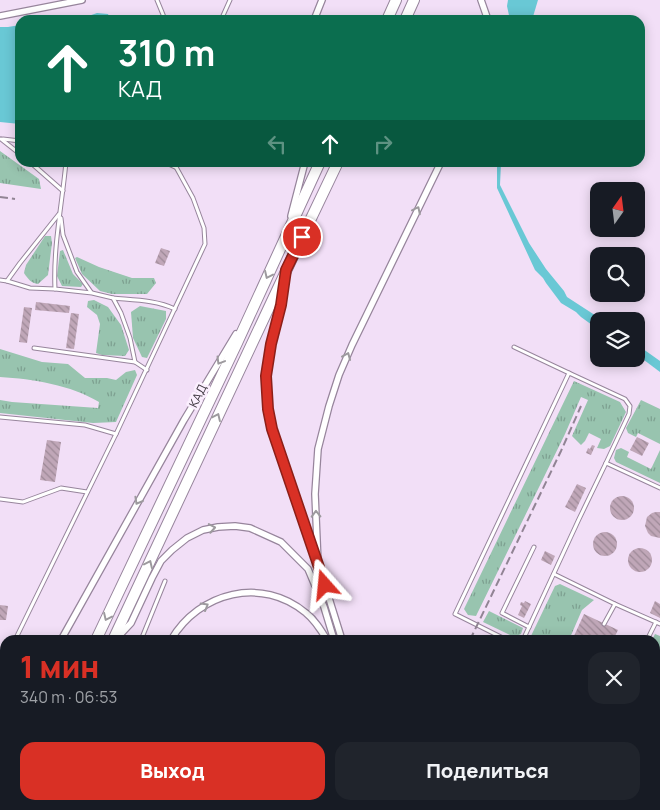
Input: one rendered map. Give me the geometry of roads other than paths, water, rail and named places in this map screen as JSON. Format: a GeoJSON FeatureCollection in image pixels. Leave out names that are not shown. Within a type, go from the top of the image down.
{"type":"FeatureCollection","features":[{"type":"Feature","properties":{"kind":"highway"},"geometry":{"type":"LineString","coordinates":[[389,15],[396,0]]}},
{"type":"Feature","properties":{"kind":"highway"},"geometry":{"type":"LineString","coordinates":[[407,15],[414,0]]}},
{"type":"Feature","properties":{"kind":"highway","name":"КАД"},"geometry":{"type":"LineString","coordinates":[[98,635],[237,343],[318,167]]}},
{"type":"Feature","properties":{"kind":"highway"},"geometry":{"type":"LineString","coordinates":[[117,635],[336,167]]}},
{"type":"Feature","properties":{"kind":"street"},"geometry":{"type":"LineString","coordinates":[[0,16],[82,0]]}},
{"type":"Feature","properties":{"kind":"street"},"geometry":{"type":"LineString","coordinates":[[316,15],[322,0]]}},
{"type":"Feature","properties":{"kind":"street"},"geometry":{"type":"LineString","coordinates":[[481,0],[486,15]]}},
{"type":"Feature","properties":{"kind":"street"},"geometry":{"type":"LineString","coordinates":[[282,245],[305,167]]}},
{"type":"Feature","properties":{"kind":"street"},"geometry":{"type":"LineString","coordinates":[[318,563],[315,494],[318,449],[329,406],[339,375],[352,345],[439,167]]}},
{"type":"Feature","properties":{"kind":"street"},"geometry":{"type":"LineString","coordinates":[[286,270],[281,305],[271,344],[266,376],[268,409],[277,446],[318,563],[340,635]]}},
{"type":"Feature","properties":{"kind":"street"},"geometry":{"type":"LineString","coordinates":[[64,635],[184,420],[254,304]]}},
{"type":"Feature","properties":{"kind":"street"},"geometry":{"type":"LineString","coordinates":[[120,635],[131,623],[161,561],[172,550],[187,538],[203,530],[235,526],[250,528],[281,542],[308,569],[324,607],[332,635]]}},
{"type":"Feature","properties":{"kind":"street"},"geometry":{"type":"LineString","coordinates":[[174,635],[183,622],[194,612],[221,597],[238,593],[273,595],[290,602],[306,612],[316,622],[324,635]]}},
{"type":"Feature","properties":{"kind":"lane"},"geometry":{"type":"LineString","coordinates":[[157,0],[163,15]]}},
{"type":"Feature","properties":{"kind":"lane"},"geometry":{"type":"LineString","coordinates":[[223,15],[230,0]]}},
{"type":"Feature","properties":{"kind":"lane"},"geometry":{"type":"LineString","coordinates":[[1,139],[15,140]]}},
{"type":"Feature","properties":{"kind":"lane"},"geometry":{"type":"LineString","coordinates":[[1,139],[15,150]]}},
{"type":"Feature","properties":{"kind":"lane"},"geometry":{"type":"LineString","coordinates":[[36,167],[63,191]]}},
{"type":"Feature","properties":{"kind":"lane"},"geometry":{"type":"LineString","coordinates":[[55,289],[56,248],[65,167]]}},
{"type":"Feature","properties":{"kind":"lane"},"geometry":{"type":"LineString","coordinates":[[17,635],[116,434],[204,244],[204,228],[192,198],[176,167]]}},
{"type":"Feature","properties":{"kind":"lane"},"geometry":{"type":"LineString","coordinates":[[7,281],[60,213]]}},
{"type":"Feature","properties":{"kind":"lane"},"geometry":{"type":"LineString","coordinates":[[60,213],[62,235],[77,272],[92,293]]}},
{"type":"Feature","properties":{"kind":"lane"},"geometry":{"type":"LineString","coordinates":[[0,280],[30,288],[92,293],[113,298],[152,302],[175,308]]}},
{"type":"Feature","properties":{"kind":"lane"},"geometry":{"type":"LineString","coordinates":[[113,298],[130,338],[135,362]]}},
{"type":"Feature","properties":{"kind":"lane"},"geometry":{"type":"LineString","coordinates":[[514,347],[625,399],[630,406],[629,414],[525,635]]}},
{"type":"Feature","properties":{"kind":"lane"},"geometry":{"type":"LineString","coordinates":[[34,348],[135,362],[146,370]]}},
{"type":"Feature","properties":{"kind":"lane"},"geometry":{"type":"LineString","coordinates":[[497,635],[455,614],[569,374]]}},
{"type":"Feature","properties":{"kind":"lane"},"geometry":{"type":"LineString","coordinates":[[0,417],[84,425],[116,434]]}},
{"type":"Feature","properties":{"kind":"lane"},"geometry":{"type":"LineString","coordinates":[[606,463],[660,488]]}},
{"type":"Feature","properties":{"kind":"lane"},"geometry":{"type":"LineString","coordinates":[[0,499],[23,502],[61,488],[87,492]]}},
{"type":"Feature","properties":{"kind":"lane"},"geometry":{"type":"LineString","coordinates":[[529,627],[502,612],[534,547]]}},
{"type":"Feature","properties":{"kind":"lane"},"geometry":{"type":"LineString","coordinates":[[554,574],[658,623],[650,635]]}},
{"type":"Feature","properties":{"kind":"lane"},"geometry":{"type":"LineString","coordinates":[[143,635],[165,581]]}},
{"type":"Feature","properties":{"kind":"lane"},"geometry":{"type":"LineString","coordinates":[[604,624],[615,604]]}},
{"type":"Feature","properties":{"kind":"water"},"geometry":{"type":"Polygon","coordinates":[[[508,0],[538,0],[534,15],[509,15],[508,0]]]}},
{"type":"Feature","properties":{"kind":"water"},"geometry":{"type":"Polygon","coordinates":[[[97,13],[108,15],[91,15],[97,13]]]}},
{"type":"Feature","properties":{"kind":"water"},"geometry":{"type":"Polygon","coordinates":[[[15,26],[15,124],[0,122],[0,27],[15,26]]]}},
{"type":"Feature","properties":{"kind":"water"},"geometry":{"type":"Polygon","coordinates":[[[497,167],[501,167],[500,185],[529,243],[567,297],[590,312],[590,324],[561,303],[535,270],[497,188],[497,167]]]}},
{"type":"Feature","properties":{"kind":"water"},"geometry":{"type":"Polygon","coordinates":[[[645,350],[660,361],[660,372],[645,361],[645,350]]]}},
{"type":"Feature","properties":{"kind":"railway"},"geometry":{"type":"LineString","coordinates":[[0,197],[15,199]]}},
{"type":"Feature","properties":{"kind":"railway"},"geometry":{"type":"LineString","coordinates":[[472,635],[581,406]]}}]}
